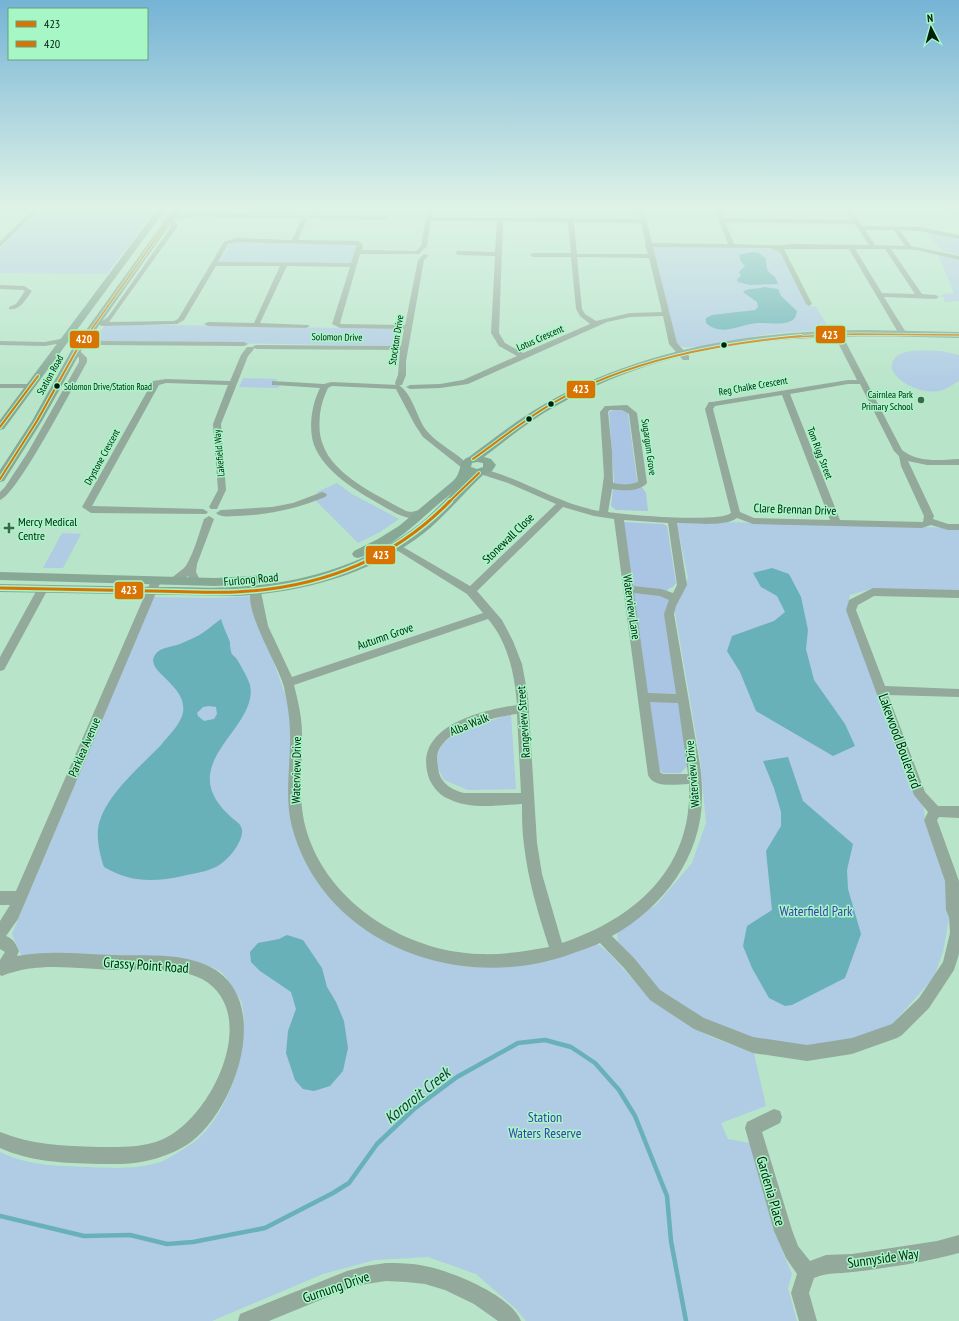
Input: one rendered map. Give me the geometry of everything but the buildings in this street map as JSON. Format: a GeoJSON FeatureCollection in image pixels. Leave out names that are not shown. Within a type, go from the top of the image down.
{"type":"FeatureCollection","features":[{"type":"Feature","properties":{"kind":"main road","name":"Station Road"},"geometry":{"type":"LineString","coordinates":[[0,427],[118,268]]}},
{"type":"Feature","properties":{"kind":"main road","name":"Station Road"},"geometry":{"type":"LineString","coordinates":[[0,479],[37,421],[77,350],[135,268]]}},
{"type":"Feature","properties":{"kind":"main road","name":"Furlong Road"},"geometry":{"type":"LineString","coordinates":[[0,576],[154,586],[215,592],[256,590],[296,584],[364,562],[391,543],[442,495],[463,479],[469,463],[523,422],[569,394],[635,367],[683,356],[754,345],[839,335],[959,335]]}},
{"type":"Feature","properties":{"kind":"main road","name":"Furlong Road"},"geometry":{"type":"LineString","coordinates":[[839,335],[959,340]]}},
{"type":"Feature","properties":{"kind":"main road","name":"Furlong Road"},"geometry":{"type":"LineString","coordinates":[[0,588],[43,589],[154,586],[174,581],[252,581],[309,571],[351,558],[391,543],[427,524],[485,468],[498,450],[544,418],[577,399],[625,377],[683,356]]}},
{"type":"Feature","properties":{"kind":"main road"},"geometry":{"type":"LineString","coordinates":[[469,463],[471,472],[485,468]]}},
{"type":"Feature","properties":{"kind":"street"},"geometry":{"type":"LineString","coordinates":[[103,324],[110,318],[145,268]]}},
{"type":"Feature","properties":{"kind":"street"},"geometry":{"type":"LineString","coordinates":[[92,328],[103,324],[119,322],[174,323],[181,320],[212,268]]}},
{"type":"Feature","properties":{"kind":"street"},"geometry":{"type":"LineString","coordinates":[[256,325],[283,268]]}},
{"type":"Feature","properties":{"kind":"street"},"geometry":{"type":"LineString","coordinates":[[353,268],[336,324],[340,326],[408,327]]}},
{"type":"Feature","properties":{"kind":"street","name":"Stockton Drive"},"geometry":{"type":"LineString","coordinates":[[403,384],[404,348],[419,268]]}},
{"type":"Feature","properties":{"kind":"street"},"geometry":{"type":"LineString","coordinates":[[498,268],[495,333],[502,344],[524,356]]}},
{"type":"Feature","properties":{"kind":"street"},"geometry":{"type":"LineString","coordinates":[[576,268],[579,309],[582,315],[595,324]]}},
{"type":"Feature","properties":{"kind":"street"},"geometry":{"type":"LineString","coordinates":[[654,268],[673,344],[683,356]]}},
{"type":"Feature","properties":{"kind":"street"},"geometry":{"type":"LineString","coordinates":[[791,268],[809,304]]}},
{"type":"Feature","properties":{"kind":"street"},"geometry":{"type":"LineString","coordinates":[[863,268],[902,334]]}},
{"type":"Feature","properties":{"kind":"street"},"geometry":{"type":"LineString","coordinates":[[900,268],[920,296]]}},
{"type":"Feature","properties":{"kind":"street"},"geometry":{"type":"LineString","coordinates":[[0,288],[24,288],[29,291],[18,305],[11,308]]}},
{"type":"Feature","properties":{"kind":"street"},"geometry":{"type":"LineString","coordinates":[[880,296],[936,297]]}},
{"type":"Feature","properties":{"kind":"street","name":"Lotus Crescent"},"geometry":{"type":"LineString","coordinates":[[275,383],[325,386],[331,384],[403,384],[440,386],[465,382],[595,324],[628,314],[665,314]]}},
{"type":"Feature","properties":{"kind":"street"},"geometry":{"type":"LineString","coordinates":[[110,318],[113,321],[119,322]]}},
{"type":"Feature","properties":{"kind":"street"},"geometry":{"type":"LineString","coordinates":[[208,324],[306,326]]}},
{"type":"Feature","properties":{"kind":"street"},"geometry":{"type":"LineString","coordinates":[[839,335],[898,451],[914,461],[959,462]]}},
{"type":"Feature","properties":{"kind":"street","name":"Solomon Drive"},"geometry":{"type":"LineString","coordinates":[[86,336],[92,341],[101,343]]}},
{"type":"Feature","properties":{"kind":"street"},"geometry":{"type":"LineString","coordinates":[[45,344],[65,340]]}},
{"type":"Feature","properties":{"kind":"street"},"geometry":{"type":"LineString","coordinates":[[0,343],[45,344],[54,345],[58,348]]}},
{"type":"Feature","properties":{"kind":"street","name":"Solomon Drive"},"geometry":{"type":"LineString","coordinates":[[77,350],[86,345],[101,343],[230,345],[249,348],[269,346],[404,348]]}},
{"type":"Feature","properties":{"kind":"street","name":"Lakefield Way"},"geometry":{"type":"LineString","coordinates":[[217,510],[222,490],[217,424],[249,348]]}},
{"type":"Feature","properties":{"kind":"street"},"geometry":{"type":"LineString","coordinates":[[0,497],[8,489],[32,452],[83,362],[83,358],[77,350]]}},
{"type":"Feature","properties":{"kind":"street","name":"Drystone Crescent"},"geometry":{"type":"LineString","coordinates":[[206,515],[91,510],[87,507],[156,383],[166,381],[233,383]]}},
{"type":"Feature","properties":{"kind":"street","name":"Reg Chalke Crescent"},"geometry":{"type":"LineString","coordinates":[[736,514],[709,409],[712,404],[848,382],[863,382]]}},
{"type":"Feature","properties":{"kind":"street"},"geometry":{"type":"LineString","coordinates":[[403,384],[406,396],[422,429],[432,441],[450,454],[469,463]]}},
{"type":"Feature","properties":{"kind":"street"},"geometry":{"type":"LineString","coordinates":[[0,386],[30,386]]}},
{"type":"Feature","properties":{"kind":"street"},"geometry":{"type":"LineString","coordinates":[[325,386],[318,404],[314,421],[316,437],[324,456],[341,475],[359,489],[403,513],[411,515],[424,512]]}},
{"type":"Feature","properties":{"kind":"street","name":"Tom Rigg Street"},"geometry":{"type":"LineString","coordinates":[[785,392],[836,522]]}},
{"type":"Feature","properties":{"kind":"street","name":"Sugargum Grove"},"geometry":{"type":"LineString","coordinates":[[603,514],[608,498],[609,485],[604,412],[608,408],[624,407],[633,414],[643,483],[633,488],[620,488],[609,485]]}},
{"type":"Feature","properties":{"kind":"street"},"geometry":{"type":"LineString","coordinates":[[904,456],[905,466],[929,516],[929,521],[948,527],[959,527]]}},
{"type":"Feature","properties":{"kind":"street","name":"Clare Brennan Drive"},"geometry":{"type":"LineString","coordinates":[[485,468],[562,503],[594,513],[619,518],[725,520],[732,518],[736,514],[753,521],[922,525],[929,521]]}},
{"type":"Feature","properties":{"kind":"street"},"geometry":{"type":"LineString","coordinates":[[196,582],[191,572],[192,564],[206,515],[215,518],[217,510],[255,513],[277,510],[322,495]]}},
{"type":"Feature","properties":{"kind":"street","name":"Stonewall Close"},"geometry":{"type":"LineString","coordinates":[[471,591],[562,503]]}},
{"type":"Feature","properties":{"kind":"street"},"geometry":{"type":"LineString","coordinates":[[403,513],[408,519],[409,525]]}},
{"type":"Feature","properties":{"kind":"street","name":"Waterview Lane"},"geometry":{"type":"LineString","coordinates":[[619,518],[654,775],[661,779],[695,780]]}},
{"type":"Feature","properties":{"kind":"street","name":"Waterview Drive"},"geometry":{"type":"LineString","coordinates":[[256,590],[257,608],[288,683],[297,723],[295,793],[296,814],[309,854],[320,875],[338,897],[365,920],[389,937],[414,948],[444,958],[489,962],[534,959],[582,944],[627,919],[649,901],[667,882],[680,863],[689,839],[696,815],[697,798],[670,614],[675,598],[682,585],[672,520]]}},
{"type":"Feature","properties":{"kind":"street","name":"Rangeview Street"},"geometry":{"type":"LineString","coordinates":[[391,543],[471,591],[498,623],[508,641],[516,664],[522,696],[530,843],[535,874],[546,916],[558,952]]}},
{"type":"Feature","properties":{"kind":"street"},"geometry":{"type":"LineString","coordinates":[[174,581],[186,572],[192,564]]}},
{"type":"Feature","properties":{"kind":"street","name":"Parklea Avenue"},"geometry":{"type":"LineString","coordinates":[[3,968],[10,959],[5,942],[13,914],[154,586]]}},
{"type":"Feature","properties":{"kind":"street"},"geometry":{"type":"LineString","coordinates":[[0,667],[43,589]]}},
{"type":"Feature","properties":{"kind":"street"},"geometry":{"type":"LineString","coordinates":[[630,590],[661,593],[675,598]]}},
{"type":"Feature","properties":{"kind":"street","name":"Lakewood Boulevard"},"geometry":{"type":"LineString","coordinates":[[935,811],[920,795],[851,610],[853,603],[873,592],[959,594]]}},
{"type":"Feature","properties":{"kind":"street","name":"Autumn Grove"},"geometry":{"type":"LineString","coordinates":[[288,683],[491,614]]}},
{"type":"Feature","properties":{"kind":"street"},"geometry":{"type":"LineString","coordinates":[[881,690],[959,693]]}},
{"type":"Feature","properties":{"kind":"street"},"geometry":{"type":"LineString","coordinates":[[644,697],[683,699]]}},
{"type":"Feature","properties":{"kind":"street","name":"Alba Walk"},"geometry":{"type":"LineString","coordinates":[[522,709],[500,712],[460,726],[444,735],[432,750],[430,758],[435,779],[442,788],[457,797],[482,800],[528,799]]}},
{"type":"Feature","properties":{"kind":"street"},"geometry":{"type":"LineString","coordinates":[[602,934],[629,963],[654,995],[699,1024],[753,1045],[807,1053],[852,1046],[897,1030],[924,1003],[949,965],[958,924],[954,910],[952,881],[930,820],[935,811],[959,812]]}},
{"type":"Feature","properties":{"kind":"street"},"geometry":{"type":"LineString","coordinates":[[0,898],[20,898]]}},
{"type":"Feature","properties":{"kind":"street","name":"Grassy Point Road"},"geometry":{"type":"LineString","coordinates":[[5,942],[39,960]]}},
{"type":"Feature","properties":{"kind":"street","name":"Grassy Point Road"},"geometry":{"type":"LineString","coordinates":[[0,1140],[11,1146],[40,1153],[129,1155],[146,1153],[162,1148],[190,1131],[211,1110],[228,1079],[237,1027],[228,992],[219,982],[201,970],[191,967],[39,960],[3,968]]}},
{"type":"Feature","properties":{"kind":"street","name":"Gardenia Place"},"geometry":{"type":"LineString","coordinates":[[774,1117],[753,1128],[783,1231],[792,1252],[807,1272]]}},
{"type":"Feature","properties":{"kind":"street","name":"Sunnyside Way"},"geometry":{"type":"LineString","coordinates":[[807,1272],[826,1264],[852,1263],[937,1250],[959,1244]]}},
{"type":"Feature","properties":{"kind":"street","name":"Gurnung Drive"},"geometry":{"type":"LineString","coordinates":[[247,1321],[346,1281],[366,1275],[384,1272],[416,1274],[458,1284],[481,1296],[512,1321]]}},
{"type":"Feature","properties":{"kind":"street"},"geometry":{"type":"LineString","coordinates":[[807,1272],[800,1293],[808,1321]]}},
{"type":"Feature","properties":{"kind":"green space"},"geometry":{"type":"Polygon","coordinates":[[[0,268],[112,268],[107,274],[0,273],[0,268]]]}},
{"type":"Feature","properties":{"kind":"green space"},"geometry":{"type":"Polygon","coordinates":[[[657,268],[789,268],[807,305],[816,307],[830,330],[762,335],[705,346],[683,347],[676,345],[657,268]]]}},
{"type":"Feature","properties":{"kind":"green space"},"geometry":{"type":"Polygon","coordinates":[[[943,268],[959,268],[959,301],[944,302],[944,297],[940,297],[943,294],[954,293],[943,268]]]}},
{"type":"Feature","properties":{"kind":"green space"},"geometry":{"type":"Polygon","coordinates":[[[106,324],[402,329],[399,346],[94,341],[106,324]]]}},
{"type":"Feature","properties":{"kind":"green space"},"geometry":{"type":"Polygon","coordinates":[[[910,351],[941,351],[959,355],[959,381],[942,390],[928,391],[913,387],[900,379],[892,369],[893,362],[897,356],[902,353],[910,351]]]}},
{"type":"Feature","properties":{"kind":"green space"},"geometry":{"type":"Polygon","coordinates":[[[243,378],[277,379],[275,384],[280,385],[278,388],[239,387],[243,378]]]}},
{"type":"Feature","properties":{"kind":"green space"},"geometry":{"type":"Polygon","coordinates":[[[337,483],[352,494],[399,519],[380,532],[358,543],[316,501],[317,492],[337,483]]]}},
{"type":"Feature","properties":{"kind":"green space","name":"Waterfield Park"},"geometry":{"type":"Polygon","coordinates":[[[685,521],[959,528],[959,591],[871,589],[850,595],[847,609],[912,787],[924,808],[925,823],[943,871],[951,907],[943,952],[934,977],[891,1026],[850,1042],[799,1046],[755,1038],[707,1022],[662,993],[618,942],[616,927],[656,905],[692,863],[706,823],[700,759],[674,607],[688,578],[677,524],[685,521]]]}},
{"type":"Feature","properties":{"kind":"green space"},"geometry":{"type":"Polygon","coordinates":[[[62,533],[81,534],[63,568],[43,568],[62,533]]]}},
{"type":"Feature","properties":{"kind":"green space","name":"Station Waters Reserve"},"geometry":{"type":"Polygon","coordinates":[[[255,596],[270,652],[285,694],[292,724],[297,812],[325,877],[346,908],[436,960],[470,967],[521,962],[596,943],[607,951],[650,998],[709,1036],[754,1053],[766,1106],[721,1123],[728,1139],[750,1143],[784,1255],[792,1274],[788,1288],[797,1321],[526,1321],[516,1309],[476,1274],[428,1257],[375,1260],[323,1274],[212,1321],[0,1321],[0,1152],[20,1160],[63,1166],[125,1168],[154,1164],[171,1157],[201,1136],[212,1123],[221,1108],[236,1074],[243,1038],[244,1021],[242,1004],[228,980],[218,970],[207,965],[186,961],[21,955],[12,934],[152,597],[215,598],[255,596]]]}},
{"type":"Feature","properties":{"kind":"green space"},"geometry":{"type":"Polygon","coordinates":[[[511,714],[516,789],[468,790],[444,780],[435,762],[442,744],[457,732],[511,714]]]}},
{"type":"Feature","properties":{"kind":"shaded area"},"geometry":{"type":"Polygon","coordinates":[[[743,268],[767,268],[777,280],[778,284],[750,285],[738,282],[737,279],[741,276],[739,272],[743,268]]]}},
{"type":"Feature","properties":{"kind":"shaded area"},"geometry":{"type":"Polygon","coordinates":[[[764,287],[778,289],[781,296],[797,311],[793,320],[776,324],[753,324],[726,330],[712,327],[706,323],[706,318],[712,315],[755,310],[758,307],[757,302],[743,292],[764,287]]]}},
{"type":"Feature","properties":{"kind":"shaded area"},"geometry":{"type":"Polygon","coordinates":[[[618,408],[628,413],[637,480],[646,493],[648,511],[616,510],[611,506],[614,480],[609,412],[618,408]]]}},
{"type":"Feature","properties":{"kind":"shaded area"},"geometry":{"type":"Polygon","coordinates":[[[624,522],[663,524],[667,526],[676,583],[673,587],[668,589],[687,766],[681,773],[663,773],[658,768],[624,522]]]}},
{"type":"Feature","properties":{"kind":"shaded area"},"geometry":{"type":"Polygon","coordinates":[[[772,568],[789,574],[801,597],[808,630],[806,649],[814,680],[845,724],[855,746],[833,756],[756,711],[740,672],[727,651],[732,636],[774,621],[785,612],[777,596],[761,587],[753,573],[772,568]]]}},
{"type":"Feature","properties":{"kind":"shaded area"},"geometry":{"type":"Polygon","coordinates":[[[221,619],[230,642],[232,653],[240,664],[249,682],[250,696],[247,708],[241,719],[218,752],[213,764],[210,781],[215,798],[227,813],[238,822],[242,830],[241,839],[235,850],[222,863],[205,871],[172,878],[152,880],[133,878],[114,872],[104,867],[100,853],[98,844],[98,829],[101,817],[114,795],[133,773],[161,745],[175,728],[182,716],[183,705],[180,696],[175,688],[156,667],[153,661],[155,655],[160,650],[180,644],[198,635],[221,619]],[[203,707],[197,713],[198,716],[204,721],[214,719],[217,714],[216,707],[203,707]]]}},
{"type":"Feature","properties":{"kind":"shaded area"},"geometry":{"type":"Polygon","coordinates":[[[788,757],[803,801],[853,844],[847,870],[848,889],[861,934],[845,978],[792,1005],[785,1006],[769,998],[752,968],[743,946],[747,926],[772,910],[766,851],[781,826],[781,812],[774,788],[763,761],[788,757]]]}},
{"type":"Feature","properties":{"kind":"shaded area"},"geometry":{"type":"Polygon","coordinates":[[[287,935],[303,940],[322,968],[327,987],[336,1002],[344,1021],[348,1048],[343,1071],[330,1086],[314,1091],[303,1089],[295,1080],[286,1053],[288,1031],[296,1009],[291,992],[260,971],[251,962],[250,952],[258,943],[279,939],[287,935]]]}},
{"type":"Feature","properties":{"kind":"waterway","name":"Kororoit Creek"},"geometry":{"type":"LineString","coordinates":[[0,1216],[84,1236],[130,1235],[167,1244],[193,1242],[265,1228],[333,1193],[349,1183],[377,1144],[414,1109],[457,1077],[518,1043],[545,1040],[571,1047],[595,1063],[619,1090],[635,1116],[667,1196],[671,1241],[686,1321]]}},
{"type":"Feature","properties":{"kind":"transit line","name":"420"},"geometry":{"type":"LineString","coordinates":[[0,479],[37,421],[76,351],[135,268]]}},
{"type":"Feature","properties":{"kind":"transit line","name":"423"},"geometry":{"type":"LineString","coordinates":[[473,459],[544,408],[555,402],[604,379],[653,361],[702,349],[752,340],[854,334],[959,335]]}},
{"type":"Feature","properties":{"kind":"transit line","name":"420"},"geometry":{"type":"LineString","coordinates":[[0,427],[38,376]]}},
{"type":"Feature","properties":{"kind":"transit line","name":"423"},"geometry":{"type":"LineString","coordinates":[[0,588],[235,592],[284,587],[308,582],[356,566],[379,556],[400,544],[428,523],[479,473]]}},
{"type":"Feature","properties":{"kind":"place","name":"Solomon Drive/Station Road"},"geometry":{"type":"Point","coordinates":[57,386]}},
{"type":"Feature","properties":{"kind":"place","name":"Cairnlea Park Primary School"},"geometry":{"type":"Point","coordinates":[921,400]}},
{"type":"Feature","properties":{"kind":"place","name":"Mercy Medical Centre"},"geometry":{"type":"Point","coordinates":[9,528]}}]}
